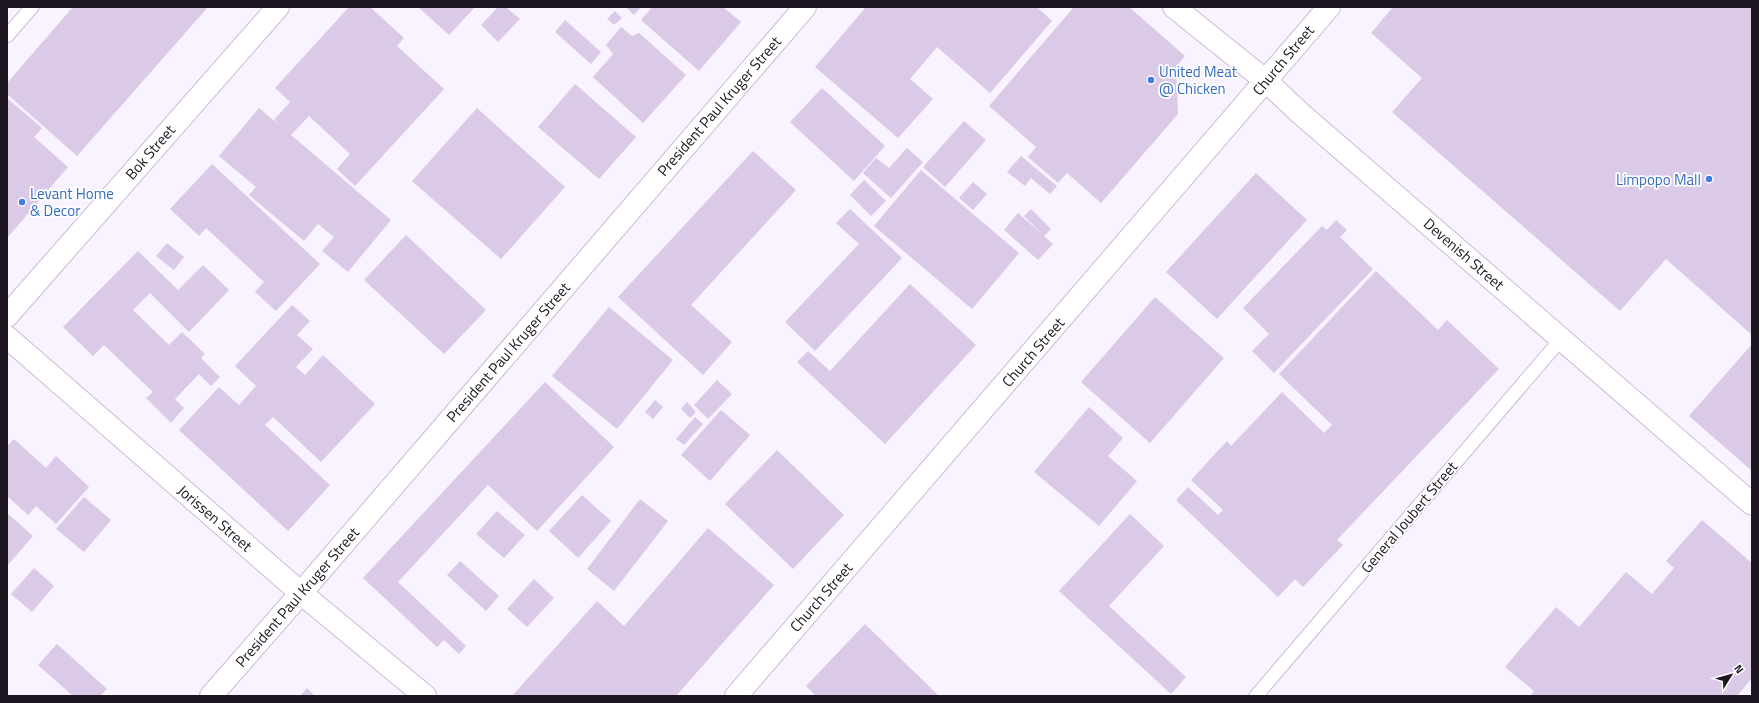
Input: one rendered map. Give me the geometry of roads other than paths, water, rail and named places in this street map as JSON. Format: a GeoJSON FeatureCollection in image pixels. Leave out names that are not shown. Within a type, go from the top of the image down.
{"type":"FeatureCollection","features":[{"type":"Feature","properties":{"kind":"street","name":"Bok Street"},"geometry":{"type":"LineString","coordinates":[[7,316],[278,7]]}},
{"type":"Feature","properties":{"kind":"street","name":"President Paul Kruger Street"},"geometry":{"type":"LineString","coordinates":[[211,696],[805,7]]}},
{"type":"Feature","properties":{"kind":"street","name":"Devenish Street"},"geometry":{"type":"LineString","coordinates":[[1174,7],[1266,81],[1300,113],[1562,338],[1752,504]]}},
{"type":"Feature","properties":{"kind":"street","name":"Church Street"},"geometry":{"type":"LineString","coordinates":[[736,696],[1329,7]]}},
{"type":"Feature","properties":{"kind":"street","name":"Jorissen Street"},"geometry":{"type":"LineString","coordinates":[[7,337],[301,593],[425,696]]}},
{"type":"Feature","properties":{"kind":"lane"},"geometry":{"type":"LineString","coordinates":[[7,36],[32,7]]}},
{"type":"Feature","properties":{"kind":"lane","name":"General Joubert Street"},"geometry":{"type":"LineString","coordinates":[[1256,696],[1562,338]]}},
{"type":"Feature","properties":{"kind":"place","name":"United Meat @ Chicken"},"geometry":{"type":"Point","coordinates":[1151,80]}},
{"type":"Feature","properties":{"kind":"place","name":"Limpopo Mall"},"geometry":{"type":"Point","coordinates":[1709,179]}},
{"type":"Feature","properties":{"kind":"place","name":"Levant Home & Decor"},"geometry":{"type":"Point","coordinates":[22,202]}}]}
